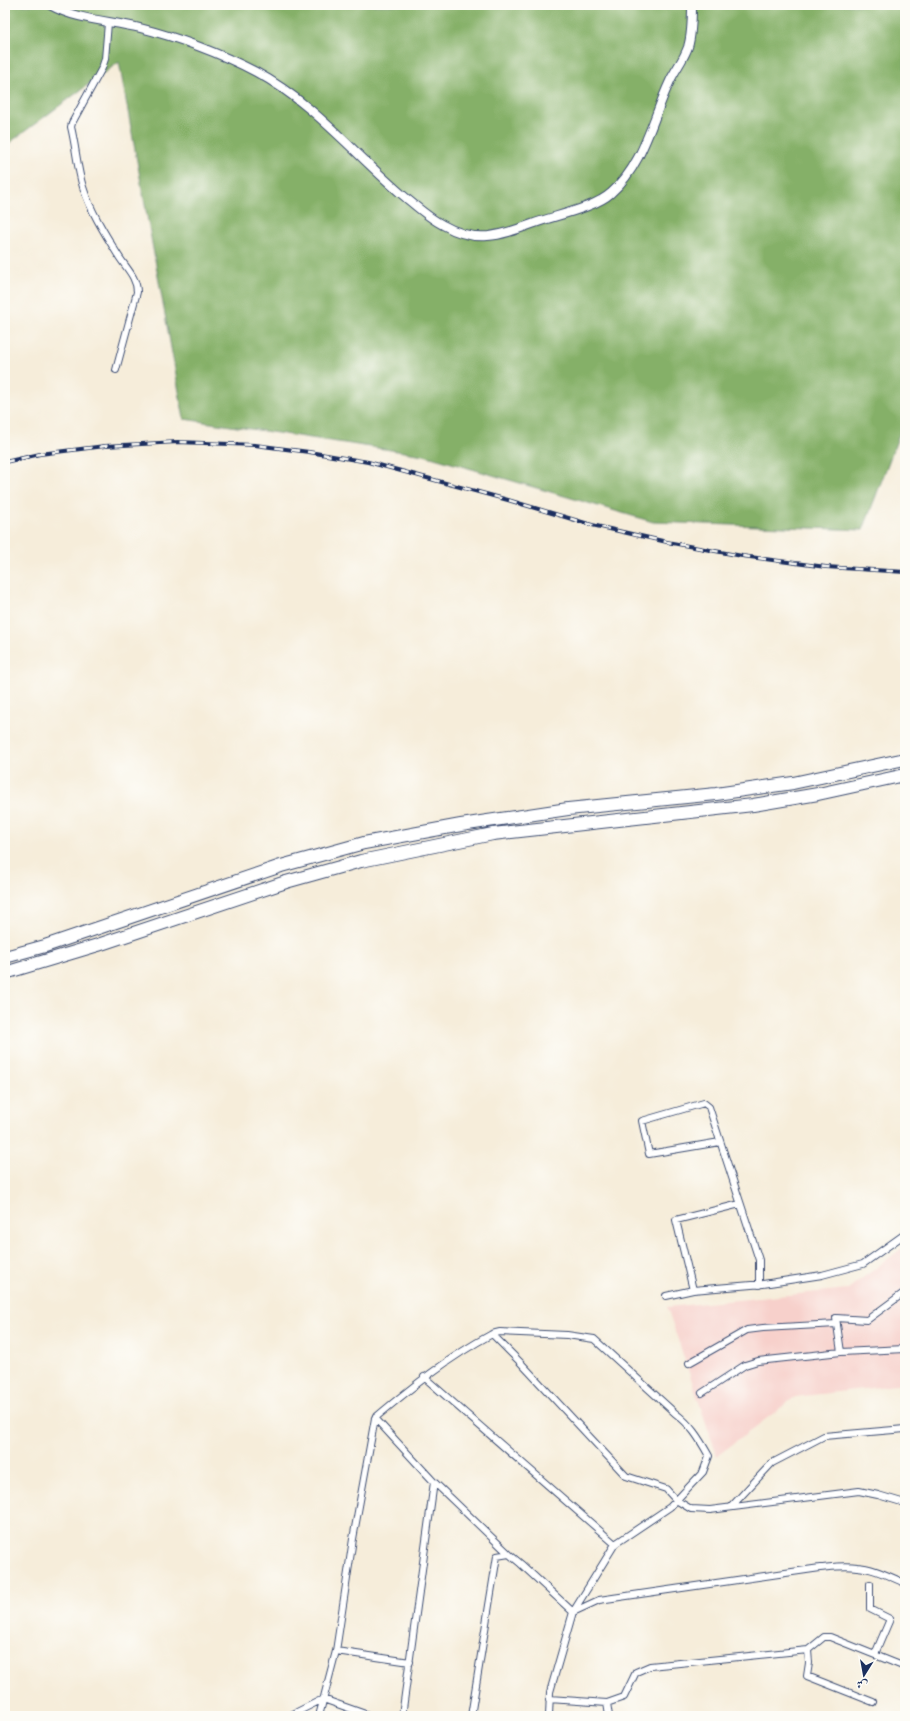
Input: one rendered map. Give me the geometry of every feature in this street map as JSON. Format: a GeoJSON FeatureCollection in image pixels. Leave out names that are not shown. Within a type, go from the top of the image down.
{"type":"FeatureCollection","features":[{"type":"Feature","properties":{"kind":"highway"},"geometry":{"type":"LineString","coordinates":[[5,957],[45,946],[281,866],[364,843],[461,824],[568,809],[716,794],[793,783],[905,759]]}},
{"type":"Feature","properties":{"kind":"highway"},"geometry":{"type":"LineString","coordinates":[[5,973],[98,945],[286,882],[361,861],[493,834],[753,805],[818,794],[905,775]]}},
{"type":"Feature","properties":{"kind":"street"},"geometry":{"type":"LineString","coordinates":[[50,5],[64,13],[89,20],[140,28],[174,39],[213,52],[255,72],[290,93],[313,111],[390,184],[424,212],[443,226],[468,236],[500,235],[575,210],[610,195],[628,175],[640,154],[670,82],[688,48],[692,5]]}},
{"type":"Feature","properties":{"kind":"street"},"geometry":{"type":"LineString","coordinates":[[108,23],[105,59],[102,68],[71,127],[83,186],[91,207],[118,255],[132,275],[137,286],[137,292],[116,370]]}},
{"type":"Feature","properties":{"kind":"street"},"geometry":{"type":"LineString","coordinates":[[720,1142],[649,1154],[642,1121],[704,1103],[709,1107],[759,1260],[759,1285]]}},
{"type":"Feature","properties":{"kind":"street"},"geometry":{"type":"LineString","coordinates":[[693,1290],[676,1220],[740,1204]]}},
{"type":"Feature","properties":{"kind":"street"},"geometry":{"type":"LineString","coordinates":[[666,1296],[693,1290],[759,1285],[822,1275],[864,1264],[905,1234]]}},
{"type":"Feature","properties":{"kind":"street"},"geometry":{"type":"LineString","coordinates":[[841,1352],[836,1318],[867,1320],[905,1292]]}},
{"type":"Feature","properties":{"kind":"street"},"geometry":{"type":"LineString","coordinates":[[689,1363],[747,1330],[837,1324]]}},
{"type":"Feature","properties":{"kind":"street"},"geometry":{"type":"LineString","coordinates":[[319,1716],[336,1651],[354,1539],[376,1418],[424,1377],[469,1346],[492,1334],[500,1332],[567,1335],[594,1339],[675,1413],[687,1422],[697,1434],[709,1456],[703,1472],[670,1507],[615,1544],[573,1612],[549,1699],[549,1716]]}},
{"type":"Feature","properties":{"kind":"street"},"geometry":{"type":"LineString","coordinates":[[492,1334],[626,1476],[666,1489],[676,1500],[691,1509],[710,1510],[859,1491],[905,1503]]}},
{"type":"Feature","properties":{"kind":"street"},"geometry":{"type":"LineString","coordinates":[[702,1393],[745,1365],[758,1361],[841,1352],[905,1349]]}},
{"type":"Feature","properties":{"kind":"street"},"geometry":{"type":"LineString","coordinates":[[424,1377],[615,1544]]}},
{"type":"Feature","properties":{"kind":"street"},"geometry":{"type":"LineString","coordinates":[[376,1418],[434,1482],[509,1554],[573,1612]]}},
{"type":"Feature","properties":{"kind":"street"},"geometry":{"type":"LineString","coordinates":[[731,1507],[772,1463],[824,1436],[905,1429]]}},
{"type":"Feature","properties":{"kind":"street"},"geometry":{"type":"LineString","coordinates":[[402,1716],[434,1482]]}},
{"type":"Feature","properties":{"kind":"street"},"geometry":{"type":"LineString","coordinates":[[471,1716],[497,1556],[509,1554]]}},
{"type":"Feature","properties":{"kind":"street"},"geometry":{"type":"LineString","coordinates":[[573,1612],[599,1600],[820,1568],[859,1566],[874,1570],[905,1583]]}},
{"type":"Feature","properties":{"kind":"street"},"geometry":{"type":"LineString","coordinates":[[870,1584],[870,1609],[890,1619],[875,1654]]}},
{"type":"Feature","properties":{"kind":"street"},"geometry":{"type":"LineString","coordinates":[[549,1699],[607,1703],[624,1697],[636,1672],[650,1666],[808,1650],[824,1637],[837,1639],[905,1667]]}},
{"type":"Feature","properties":{"kind":"street"},"geometry":{"type":"LineString","coordinates":[[808,1650],[809,1664],[807,1676],[873,1702]]}},
{"type":"Feature","properties":{"kind":"street"},"geometry":{"type":"LineString","coordinates":[[336,1651],[410,1662]]}},
{"type":"Feature","properties":{"kind":"street"},"geometry":{"type":"LineString","coordinates":[[289,1716],[323,1699],[371,1716]]}},
{"type":"Feature","properties":{"kind":"street"},"geometry":{"type":"LineString","coordinates":[[607,1703],[609,1716]]}},
{"type":"Feature","properties":{"kind":"shaded area"},"geometry":{"type":"Polygon","coordinates":[[[905,1246],[905,1384],[795,1397],[717,1456],[667,1307],[848,1289],[905,1246]]]}},
{"type":"Feature","properties":{"kind":"green space"},"geometry":{"type":"Polygon","coordinates":[[[5,5],[905,5],[905,419],[863,530],[653,522],[424,455],[184,419],[119,62],[5,146],[5,5]]]}},
{"type":"Feature","properties":{"kind":"railway"},"geometry":{"type":"LineString","coordinates":[[5,462],[40,454],[105,446],[178,442],[255,445],[368,462],[508,500],[592,525],[667,542],[742,556],[826,567],[905,572]]}}]}
